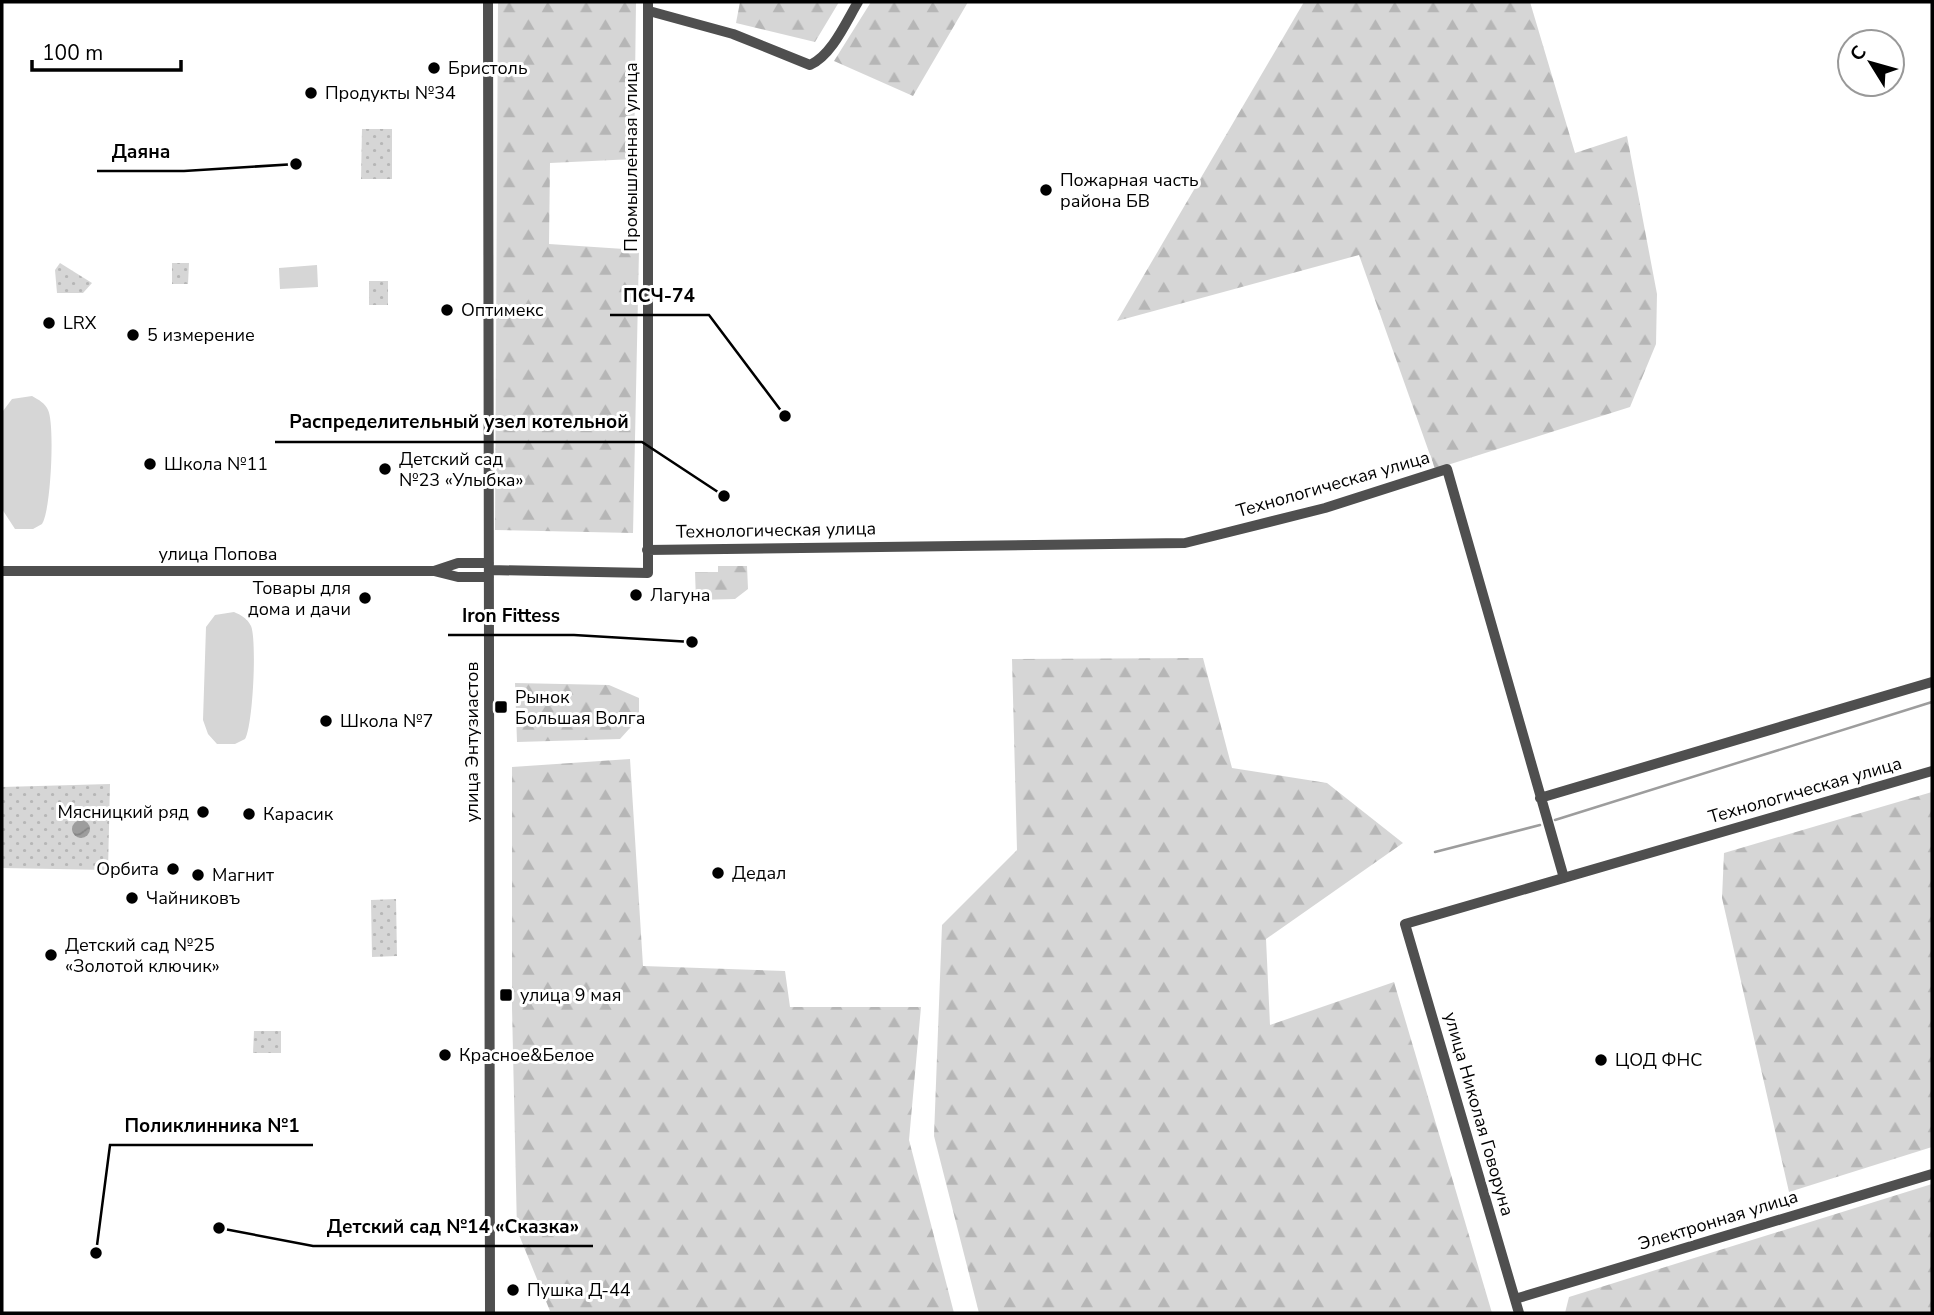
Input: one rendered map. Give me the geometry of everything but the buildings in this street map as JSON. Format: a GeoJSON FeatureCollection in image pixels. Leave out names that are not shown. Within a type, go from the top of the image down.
{"type":"FeatureCollection","features":[{"type":"Feature","properties":{"kind":"street","name":"улица Энтузиастов"},"geometry":{"type":"LineString","coordinates":[[488,2],[490,1313]]}},
{"type":"Feature","properties":{"kind":"street"},"geometry":{"type":"LineString","coordinates":[[649,7],[733,34],[810,65],[819,61],[828,50],[858,2]]}},
{"type":"Feature","properties":{"kind":"street","name":"Промышленная улица"},"geometry":{"type":"LineString","coordinates":[[489,570],[648,572],[649,7]]}},
{"type":"Feature","properties":{"kind":"street","name":"Технологическая улица"},"geometry":{"type":"LineString","coordinates":[[647,550],[1185,543],[1325,508],[1447,469],[1540,798]]}},
{"type":"Feature","properties":{"kind":"street","name":"улица Попова"},"geometry":{"type":"LineString","coordinates":[[2,570],[434,571],[458,577],[489,570]]}},
{"type":"Feature","properties":{"kind":"street"},"geometry":{"type":"LineString","coordinates":[[1564,878],[1540,798],[1932,682]]}},
{"type":"Feature","properties":{"kind":"street","name":"Технологическая улица"},"geometry":{"type":"LineString","coordinates":[[1405,924],[1932,771]]}},
{"type":"Feature","properties":{"kind":"street","name":"улица Николая Говоруна"},"geometry":{"type":"LineString","coordinates":[[1405,924],[1519,1313]]}},
{"type":"Feature","properties":{"kind":"street","name":"Электронная улица"},"geometry":{"type":"LineString","coordinates":[[1515,1299],[1932,1174]]}},
{"type":"Feature","properties":{"kind":"green space"},"geometry":{"type":"Polygon","coordinates":[[[498,2],[636,2],[634,159],[550,163],[549,244],[639,250],[633,533],[495,530],[498,2]]]}},
{"type":"Feature","properties":{"kind":"green space"},"geometry":{"type":"Polygon","coordinates":[[[740,2],[839,2],[815,42],[736,23],[740,2]]]}},
{"type":"Feature","properties":{"kind":"green space"},"geometry":{"type":"Polygon","coordinates":[[[871,2],[968,2],[913,96],[834,61],[871,2]]]}},
{"type":"Feature","properties":{"kind":"green space"},"geometry":{"type":"Polygon","coordinates":[[[1304,2],[1530,2],[1575,153],[1627,136],[1657,294],[1656,344],[1630,407],[1435,469],[1359,255],[1117,321],[1304,2]]]}},
{"type":"Feature","properties":{"kind":"green space"},"geometry":{"type":"Polygon","coordinates":[[[362,129],[392,129],[392,179],[361,179],[362,129]]]}},
{"type":"Feature","properties":{"kind":"green space"},"geometry":{"type":"Polygon","coordinates":[[[60,263],[92,283],[83,293],[57,293],[55,270],[60,263]]]}},
{"type":"Feature","properties":{"kind":"green space"},"geometry":{"type":"Polygon","coordinates":[[[172,263],[189,263],[188,284],[172,284],[172,263]]]}},
{"type":"Feature","properties":{"kind":"green space"},"geometry":{"type":"Polygon","coordinates":[[[317,265],[318,287],[280,289],[279,268],[317,265]]]}},
{"type":"Feature","properties":{"kind":"green space"},"geometry":{"type":"Polygon","coordinates":[[[369,281],[388,281],[388,305],[369,305],[369,281]]]}},
{"type":"Feature","properties":{"kind":"green space"},"geometry":{"type":"Polygon","coordinates":[[[32,396],[45,405],[50,418],[52,449],[48,503],[42,524],[33,529],[15,529],[2,509],[3,411],[12,399],[32,396]]]}},
{"type":"Feature","properties":{"kind":"green space"},"geometry":{"type":"Polygon","coordinates":[[[718,566],[747,566],[748,589],[735,599],[696,600],[695,572],[718,572],[718,566]]]}},
{"type":"Feature","properties":{"kind":"green space"},"geometry":{"type":"Polygon","coordinates":[[[234,612],[248,621],[253,634],[250,718],[245,739],[235,744],[217,744],[208,734],[203,720],[206,627],[215,615],[234,612]]]}},
{"type":"Feature","properties":{"kind":"green space"},"geometry":{"type":"Polygon","coordinates":[[[1203,658],[1232,768],[1327,783],[1403,843],[1266,939],[1270,1025],[1394,982],[1492,1313],[979,1313],[934,1136],[942,925],[1017,850],[1012,659],[1203,658]]]}},
{"type":"Feature","properties":{"kind":"green space"},"geometry":{"type":"Polygon","coordinates":[[[515,683],[609,685],[639,698],[639,718],[620,739],[517,742],[515,683]]]}},
{"type":"Feature","properties":{"kind":"green space"},"geometry":{"type":"Polygon","coordinates":[[[630,759],[643,966],[785,971],[790,1007],[921,1007],[909,1140],[954,1313],[550,1311],[517,1230],[512,1008],[512,767],[630,759]]]}},
{"type":"Feature","properties":{"kind":"green space"},"geometry":{"type":"Polygon","coordinates":[[[110,784],[108,870],[2,868],[2,787],[110,784]]]}},
{"type":"Feature","properties":{"kind":"green space"},"geometry":{"type":"Polygon","coordinates":[[[1932,792],[1932,1147],[1789,1192],[1722,898],[1724,853],[1932,792]]]}},
{"type":"Feature","properties":{"kind":"green space"},"geometry":{"type":"Polygon","coordinates":[[[396,899],[397,956],[372,957],[371,900],[396,899]]]}},
{"type":"Feature","properties":{"kind":"green space"},"geometry":{"type":"Polygon","coordinates":[[[254,1031],[281,1031],[281,1053],[253,1053],[254,1031]]]}},
{"type":"Feature","properties":{"kind":"green space"},"geometry":{"type":"Polygon","coordinates":[[[1932,1184],[1932,1313],[1565,1313],[1569,1297],[1932,1184]]]}},
{"type":"Feature","properties":{"kind":"water"},"geometry":{"type":"Polygon","coordinates":[[[81,820],[87,823],[90,829],[87,835],[81,838],[75,835],[72,829],[75,823],[81,820]]]}},
{"type":"Feature","properties":{"kind":"waterway"},"geometry":{"type":"LineString","coordinates":[[1555,820],[1932,702]]}},
{"type":"Feature","properties":{"kind":"waterway"},"geometry":{"type":"LineString","coordinates":[[1435,852],[1540,825]]}},
{"type":"Feature","properties":{"kind":"place","name":"Бристоль"},"geometry":{"type":"Point","coordinates":[434,68]}},
{"type":"Feature","properties":{"kind":"place","name":"Продукты №34"},"geometry":{"type":"Point","coordinates":[311,93]}},
{"type":"Feature","properties":{"kind":"place","name":"Даяна"},"geometry":{"type":"Point","coordinates":[296,164]}},
{"type":"Feature","properties":{"kind":"place","name":"Пожарная часть района БВ"},"geometry":{"type":"Point","coordinates":[1046,190]}},
{"type":"Feature","properties":{"kind":"place","name":"Оптимекс"},"geometry":{"type":"Point","coordinates":[447,310]}},
{"type":"Feature","properties":{"kind":"place","name":"LRX"},"geometry":{"type":"Point","coordinates":[49,323]}},
{"type":"Feature","properties":{"kind":"place","name":"5 измерение"},"geometry":{"type":"Point","coordinates":[133,335]}},
{"type":"Feature","properties":{"kind":"place","name":"ПСЧ-74"},"geometry":{"type":"Point","coordinates":[785,416]}},
{"type":"Feature","properties":{"kind":"place","name":"Школа №11"},"geometry":{"type":"Point","coordinates":[150,464]}},
{"type":"Feature","properties":{"kind":"place","name":"Детский сад №23 «Улыбка»"},"geometry":{"type":"Point","coordinates":[385,469]}},
{"type":"Feature","properties":{"kind":"place","name":"Распределительный узел котельной"},"geometry":{"type":"Point","coordinates":[724,496]}},
{"type":"Feature","properties":{"kind":"place","name":"Лагуна"},"geometry":{"type":"Point","coordinates":[636,595]}},
{"type":"Feature","properties":{"kind":"place","name":"Товары для дома и дачи"},"geometry":{"type":"Point","coordinates":[365,598]}},
{"type":"Feature","properties":{"kind":"place","name":"Iron Fittess"},"geometry":{"type":"Point","coordinates":[692,642]}},
{"type":"Feature","properties":{"kind":"place","name":"Рынок Большая Волга"},"geometry":{"type":"Point","coordinates":[501,707]}},
{"type":"Feature","properties":{"kind":"place","name":"Школа №7"},"geometry":{"type":"Point","coordinates":[326,721]}},
{"type":"Feature","properties":{"kind":"place","name":"Мясницкий ряд"},"geometry":{"type":"Point","coordinates":[203,812]}},
{"type":"Feature","properties":{"kind":"place","name":"Карасик"},"geometry":{"type":"Point","coordinates":[249,814]}},
{"type":"Feature","properties":{"kind":"place","name":"Орбита"},"geometry":{"type":"Point","coordinates":[173,869]}},
{"type":"Feature","properties":{"kind":"place","name":"Дедал"},"geometry":{"type":"Point","coordinates":[718,873]}},
{"type":"Feature","properties":{"kind":"place","name":"Магнит"},"geometry":{"type":"Point","coordinates":[198,875]}},
{"type":"Feature","properties":{"kind":"place","name":"Чайниковъ"},"geometry":{"type":"Point","coordinates":[132,898]}},
{"type":"Feature","properties":{"kind":"place","name":"Детский сад №25 «Золотой ключик»"},"geometry":{"type":"Point","coordinates":[51,955]}},
{"type":"Feature","properties":{"kind":"place","name":"улица 9 мая"},"geometry":{"type":"Point","coordinates":[506,995]}},
{"type":"Feature","properties":{"kind":"place","name":"Красное&Белое"},"geometry":{"type":"Point","coordinates":[445,1055]}},
{"type":"Feature","properties":{"kind":"place","name":"ЦОД ФНС"},"geometry":{"type":"Point","coordinates":[1601,1060]}},
{"type":"Feature","properties":{"kind":"place","name":"Детский сад №14 «Сказка»"},"geometry":{"type":"Point","coordinates":[219,1228]}},
{"type":"Feature","properties":{"kind":"place","name":"Поликлинника №1"},"geometry":{"type":"Point","coordinates":[96,1253]}},
{"type":"Feature","properties":{"kind":"place","name":"Пушка Д-44"},"geometry":{"type":"Point","coordinates":[513,1290]}}]}
